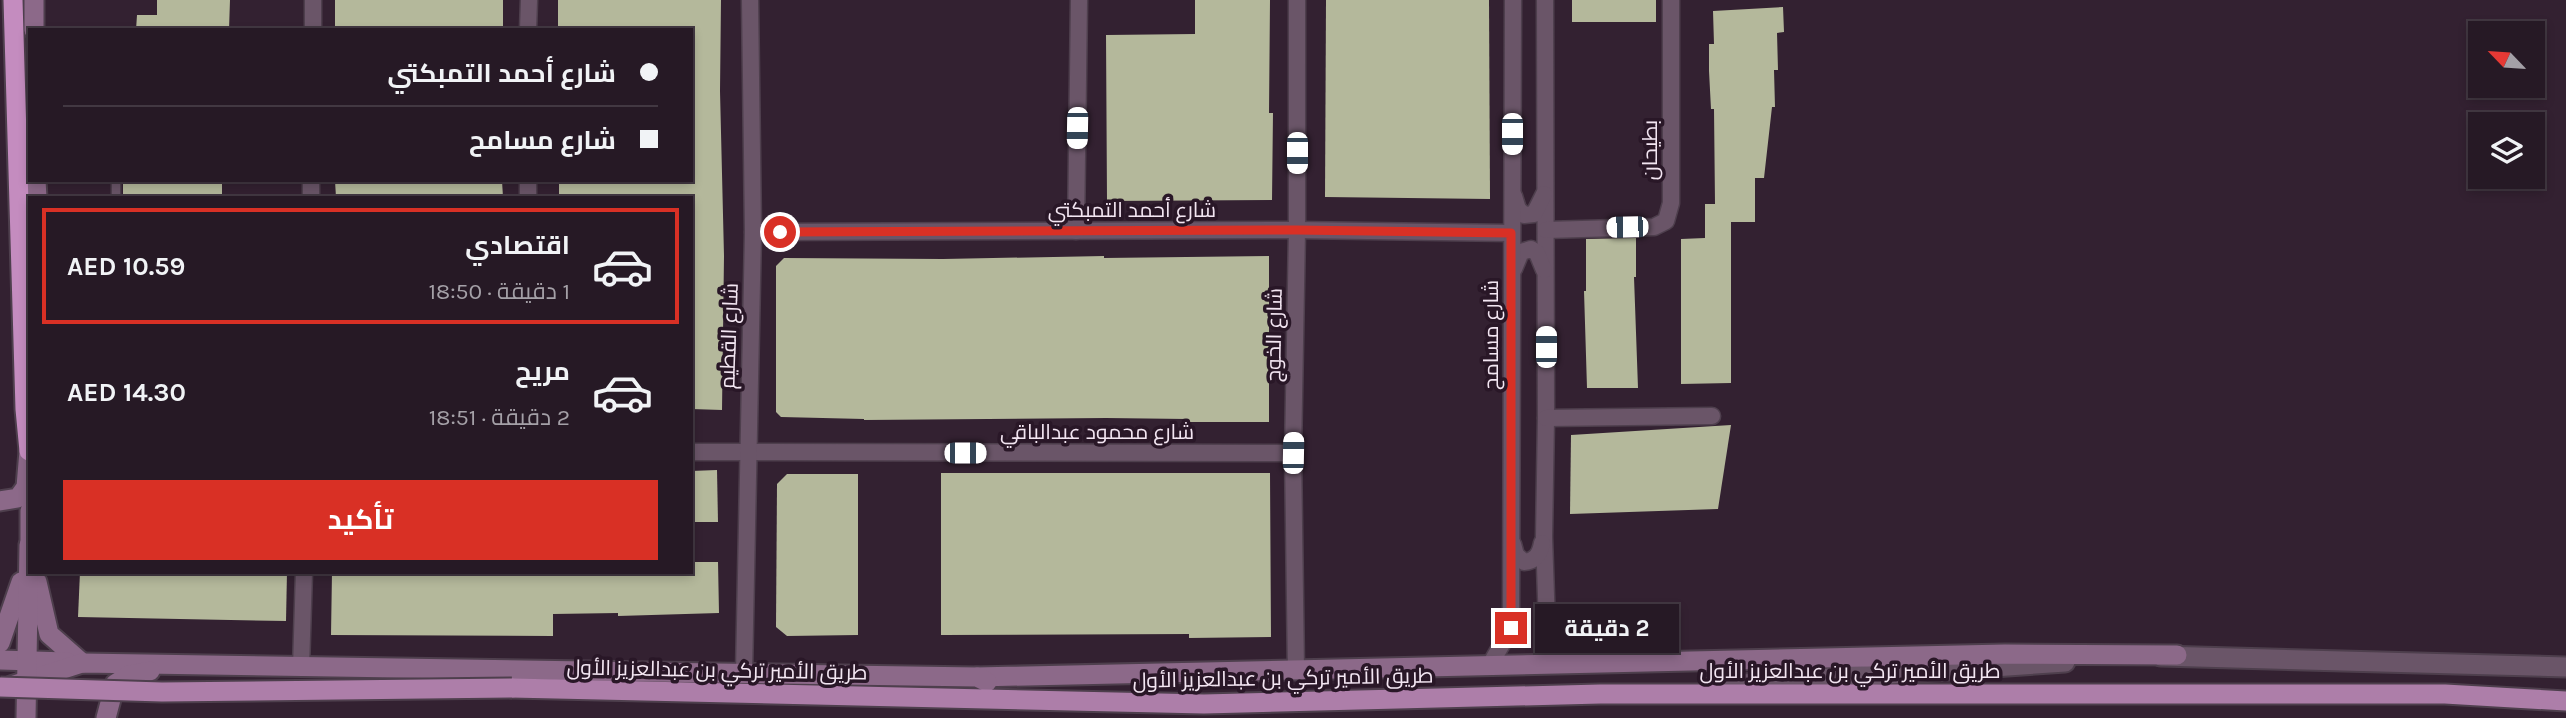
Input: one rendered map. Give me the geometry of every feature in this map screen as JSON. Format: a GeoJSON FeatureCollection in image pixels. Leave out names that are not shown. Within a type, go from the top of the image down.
{"type":"FeatureCollection","features":[{"type":"Feature","properties":{"kind":"highway"},"geometry":{"type":"LineString","coordinates":[[13,0],[25,409],[28,434]]}},
{"type":"Feature","properties":{"kind":"main road"},"geometry":{"type":"LineString","coordinates":[[34,0],[34,28]]}},
{"type":"Feature","properties":{"kind":"main road"},"geometry":{"type":"LineString","coordinates":[[0,501],[18,498],[26,487],[28,468]]}},
{"type":"Feature","properties":{"kind":"main road"},"geometry":{"type":"LineString","coordinates":[[0,643],[18,593],[28,554]]}},
{"type":"Feature","properties":{"kind":"main road"},"geometry":{"type":"LineString","coordinates":[[26,718],[29,574]]}},
{"type":"Feature","properties":{"kind":"main road"},"geometry":{"type":"LineString","coordinates":[[35,574],[49,634],[82,663]]}},
{"type":"Feature","properties":{"kind":"main road"},"geometry":{"type":"LineString","coordinates":[[0,660],[977,677],[2005,654],[2177,654]]}},
{"type":"Feature","properties":{"kind":"main road"},"geometry":{"type":"LineString","coordinates":[[0,688],[82,663]]}},
{"type":"Feature","properties":{"kind":"main road"},"geometry":{"type":"LineString","coordinates":[[106,718],[115,684],[129,674],[186,664]]}},
{"type":"Feature","properties":{"kind":"main road"},"geometry":{"type":"LineString","coordinates":[[977,677],[1024,700]]}},
{"type":"Feature","properties":{"kind":"main road","name":"طريق الأمير تركي بن عبدالعزيز الأول"},"geometry":{"type":"LineString","coordinates":[[0,688],[162,692],[512,688],[1204,704],[1600,694],[2445,694],[2566,701]]}},
{"type":"Feature","properties":{"kind":"street"},"geometry":{"type":"LineString","coordinates":[[313,0],[313,28]]}},
{"type":"Feature","properties":{"kind":"street"},"geometry":{"type":"LineString","coordinates":[[528,0],[528,28]]}},
{"type":"Feature","properties":{"kind":"street","name":"شارع القطيم"},"geometry":{"type":"LineString","coordinates":[[744,673],[753,232],[750,0]]}},
{"type":"Feature","properties":{"kind":"street"},"geometry":{"type":"LineString","coordinates":[[1076,231],[1079,0]]}},
{"type":"Feature","properties":{"kind":"street","name":"شارع الخوج"},"geometry":{"type":"LineString","coordinates":[[1296,671],[1293,453],[1297,0]]}},
{"type":"Feature","properties":{"kind":"street","name":"شارع مسامح"},"geometry":{"type":"LineString","coordinates":[[1490,665],[1511,628],[1513,0]]}},
{"type":"Feature","properties":{"kind":"street"},"geometry":{"type":"LineString","coordinates":[[1545,0],[1544,537],[1547,626],[1563,665]]}},
{"type":"Feature","properties":{"kind":"street","name":"بطيحان"},"geometry":{"type":"LineString","coordinates":[[1546,230],[1654,227],[1666,221],[1671,203],[1671,0]]}},
{"type":"Feature","properties":{"kind":"street"},"geometry":{"type":"LineString","coordinates":[[1512,187],[1518,209],[1524,215],[1534,214],[1545,191]]}},
{"type":"Feature","properties":{"kind":"street","name":"شارع أحمد التمبكتي"},"geometry":{"type":"LineString","coordinates":[[753,232],[1297,230],[1511,233]]}},
{"type":"Feature","properties":{"kind":"street"},"geometry":{"type":"LineString","coordinates":[[1511,276],[1521,252],[1531,249],[1537,253],[1546,276]]}},
{"type":"Feature","properties":{"kind":"street"},"geometry":{"type":"LineString","coordinates":[[1546,418],[1712,416]]}},
{"type":"Feature","properties":{"kind":"street","name":"شارع محمود عبدالباقي"},"geometry":{"type":"LineString","coordinates":[[693,452],[1293,453]]}},
{"type":"Feature","properties":{"kind":"street"},"geometry":{"type":"LineString","coordinates":[[1512,542],[1516,555],[1524,562],[1532,561],[1541,552],[1544,537]]}},
{"type":"Feature","properties":{"kind":"street"},"geometry":{"type":"LineString","coordinates":[[301,667],[304,574]]}},
{"type":"Feature","properties":{"kind":"street"},"geometry":{"type":"LineString","coordinates":[[1600,694],[2177,654],[2566,667]]}},
{"type":"Feature","properties":{"kind":"building"},"geometry":{"type":"Polygon","coordinates":[[[157,0],[230,0],[229,28],[136,28],[137,15],[157,15],[157,0]]]}},
{"type":"Feature","properties":{"kind":"building"},"geometry":{"type":"Polygon","coordinates":[[[335,0],[503,0],[503,28],[335,28],[335,0]]]}},
{"type":"Feature","properties":{"kind":"building"},"geometry":{"type":"Polygon","coordinates":[[[558,0],[721,0],[724,256],[722,410],[693,409],[693,196],[559,196],[559,182],[693,182],[693,28],[558,28],[558,0]]]}},
{"type":"Feature","properties":{"kind":"building"},"geometry":{"type":"Polygon","coordinates":[[[1195,0],[1270,0],[1269,113],[1273,113],[1272,200],[1107,201],[1106,35],[1195,34],[1195,0]]]}},
{"type":"Feature","properties":{"kind":"building"},"geometry":{"type":"Polygon","coordinates":[[[1326,0],[1489,0],[1490,199],[1325,197],[1326,0]]]}},
{"type":"Feature","properties":{"kind":"building"},"geometry":{"type":"Polygon","coordinates":[[[1572,0],[1656,0],[1656,22],[1572,22],[1572,0]]]}},
{"type":"Feature","properties":{"kind":"building"},"geometry":{"type":"Polygon","coordinates":[[[1783,7],[1784,32],[1777,33],[1775,107],[1772,107],[1764,178],[1755,178],[1755,222],[1731,222],[1731,383],[1681,384],[1681,239],[1705,238],[1705,204],[1715,204],[1714,109],[1711,109],[1709,71],[1709,44],[1714,44],[1713,11],[1783,7]]]}},
{"type":"Feature","properties":{"kind":"building"},"geometry":{"type":"Polygon","coordinates":[[[123,182],[222,182],[222,196],[123,196],[123,182]]]}},
{"type":"Feature","properties":{"kind":"building"},"geometry":{"type":"Polygon","coordinates":[[[335,182],[502,182],[503,196],[336,196],[335,182]]]}},
{"type":"Feature","properties":{"kind":"building"},"geometry":{"type":"Polygon","coordinates":[[[1636,238],[1634,277],[1638,388],[1587,388],[1584,291],[1586,239],[1636,238]]]}},
{"type":"Feature","properties":{"kind":"building"},"geometry":{"type":"Polygon","coordinates":[[[1269,256],[1269,422],[1106,418],[864,420],[781,417],[776,412],[776,266],[784,258],[1269,256]]]}},
{"type":"Feature","properties":{"kind":"building"},"geometry":{"type":"Polygon","coordinates":[[[1731,425],[1718,509],[1570,514],[1571,435],[1731,425]]]}},
{"type":"Feature","properties":{"kind":"building"},"geometry":{"type":"Polygon","coordinates":[[[717,470],[718,522],[693,522],[693,471],[717,470]]]}},
{"type":"Feature","properties":{"kind":"building"},"geometry":{"type":"Polygon","coordinates":[[[941,473],[1270,473],[1271,637],[1189,638],[1189,634],[941,635],[941,473]]]}},
{"type":"Feature","properties":{"kind":"building"},"geometry":{"type":"Polygon","coordinates":[[[787,474],[858,474],[858,635],[787,636],[776,627],[777,484],[787,474]]]}},
{"type":"Feature","properties":{"kind":"building"},"geometry":{"type":"Polygon","coordinates":[[[693,562],[718,562],[719,613],[618,616],[618,613],[553,614],[553,636],[331,635],[332,574],[693,574],[693,562]]]}},
{"type":"Feature","properties":{"kind":"building"},"geometry":{"type":"Polygon","coordinates":[[[80,574],[287,574],[286,621],[78,617],[80,574]]]}},
{"type":"Feature","properties":{"kind":"route"},"geometry":{"type":"LineString","coordinates":[[780,232],[1297,230],[1511,233],[1511,628]]}}]}
